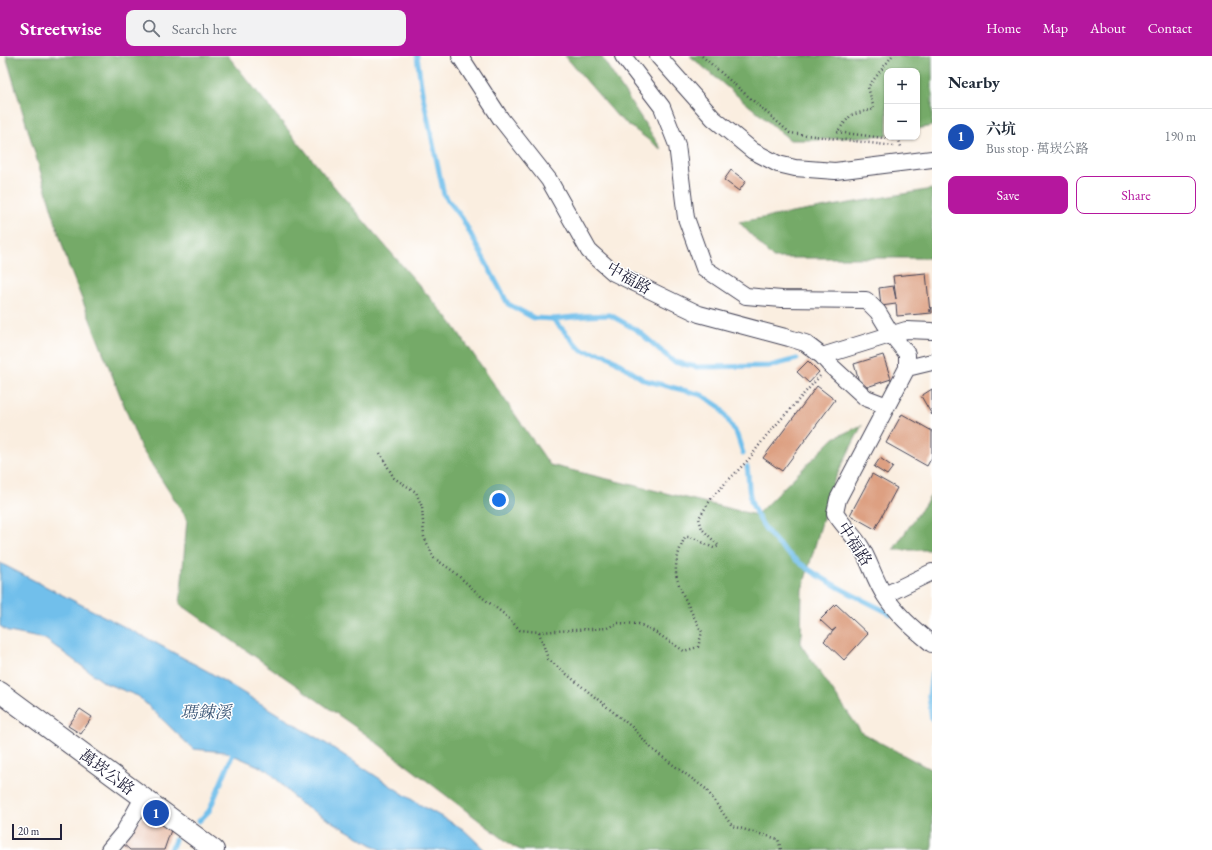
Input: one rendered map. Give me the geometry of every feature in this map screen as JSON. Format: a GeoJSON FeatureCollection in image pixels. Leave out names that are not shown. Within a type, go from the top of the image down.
{"type":"FeatureCollection","features":[{"type":"Feature","properties":{"kind":"street","name":"中福路"},"geometry":{"type":"LineString","coordinates":[[460,56],[501,119],[549,180],[589,251],[614,273],[699,314],[805,343],[826,360],[866,398],[887,406]]}},
{"type":"Feature","properties":{"kind":"street"},"geometry":{"type":"LineString","coordinates":[[623,56],[662,107],[677,144],[686,218],[704,268],[746,296],[782,299],[866,300],[878,312],[892,335],[907,354],[907,368],[932,362]]}},
{"type":"Feature","properties":{"kind":"street"},"geometry":{"type":"LineString","coordinates":[[658,56],[713,118],[753,151],[778,164],[795,168],[835,171],[932,159]]}},
{"type":"Feature","properties":{"kind":"street"},"geometry":{"type":"LineString","coordinates":[[826,360],[906,330],[932,331]]}},
{"type":"Feature","properties":{"kind":"street","name":"中福路"},"geometry":{"type":"LineString","coordinates":[[907,368],[838,499],[835,513],[840,523],[852,534],[861,546],[885,595],[904,620],[932,644]]}},
{"type":"Feature","properties":{"kind":"street"},"geometry":{"type":"LineString","coordinates":[[885,595],[932,572]]}},
{"type":"Feature","properties":{"kind":"street","name":"萬崁公路"},"geometry":{"type":"LineString","coordinates":[[0,692],[214,850]]}},
{"type":"Feature","properties":{"kind":"street"},"geometry":{"type":"LineString","coordinates":[[109,850],[124,832],[143,798]]}},
{"type":"Feature","properties":{"kind":"path"},"geometry":{"type":"LineString","coordinates":[[702,56],[790,133],[901,147],[899,140],[837,132],[851,115],[874,109],[868,87],[892,56]]}},
{"type":"Feature","properties":{"kind":"path"},"geometry":{"type":"LineString","coordinates":[[380,453],[394,478],[416,492],[422,507],[424,537],[434,558],[453,570],[483,598],[504,614],[520,630],[539,632],[607,628],[618,623],[639,624],[684,650],[698,646],[702,632],[680,588],[676,573],[679,550],[685,537],[693,537],[714,548],[719,546],[702,529],[699,518],[713,496],[749,459],[826,360]]}},
{"type":"Feature","properties":{"kind":"path"},"geometry":{"type":"LineString","coordinates":[[539,632],[548,659],[633,728],[653,750],[706,789],[732,826],[778,838],[781,850]]}},
{"type":"Feature","properties":{"kind":"green space"},"geometry":{"type":"Polygon","coordinates":[[[6,56],[228,56],[337,190],[451,322],[550,465],[756,515],[834,438],[862,425],[834,481],[802,590],[801,645],[862,733],[932,770],[932,850],[521,850],[514,847],[364,733],[180,604],[187,519],[141,448],[68,264],[6,56]]]}},
{"type":"Feature","properties":{"kind":"green space"},"geometry":{"type":"Polygon","coordinates":[[[565,56],[601,56],[662,150],[618,117],[565,56]]]}},
{"type":"Feature","properties":{"kind":"green space"},"geometry":{"type":"Polygon","coordinates":[[[690,56],[932,56],[932,126],[920,128],[920,68],[884,68],[884,135],[816,140],[790,140],[690,56]]]}},
{"type":"Feature","properties":{"kind":"green space"},"geometry":{"type":"Polygon","coordinates":[[[932,189],[932,258],[773,258],[739,222],[932,189]]]}},
{"type":"Feature","properties":{"kind":"green space"},"geometry":{"type":"Polygon","coordinates":[[[932,494],[932,550],[893,550],[932,494]]]}},
{"type":"Feature","properties":{"kind":"water","name":"瑪鋉溪"},"geometry":{"type":"Polygon","coordinates":[[[0,563],[209,672],[330,746],[417,803],[463,829],[485,850],[381,850],[299,803],[268,770],[226,752],[193,749],[138,696],[105,683],[45,639],[9,632],[0,626],[0,563]]]}},
{"type":"Feature","properties":{"kind":"building"},"geometry":{"type":"Polygon","coordinates":[[[731,170],[746,181],[739,191],[724,180],[731,170]]]}},
{"type":"Feature","properties":{"kind":"building"},"geometry":{"type":"Polygon","coordinates":[[[926,273],[930,312],[932,307],[932,313],[897,316],[896,304],[881,306],[879,288],[893,286],[896,299],[893,276],[926,273]]]}},
{"type":"Feature","properties":{"kind":"building"},"geometry":{"type":"Polygon","coordinates":[[[883,355],[891,379],[861,389],[854,364],[883,355]]]}},
{"type":"Feature","properties":{"kind":"building"},"geometry":{"type":"Polygon","coordinates":[[[808,361],[819,372],[809,383],[797,372],[808,361]]]}},
{"type":"Feature","properties":{"kind":"building"},"geometry":{"type":"Polygon","coordinates":[[[817,386],[835,400],[782,471],[763,458],[817,386]]]}},
{"type":"Feature","properties":{"kind":"building"},"geometry":{"type":"Polygon","coordinates":[[[932,389],[932,415],[921,396],[932,389]]]}},
{"type":"Feature","properties":{"kind":"building"},"geometry":{"type":"Polygon","coordinates":[[[902,414],[932,431],[932,457],[927,466],[886,443],[902,414]]]}},
{"type":"Feature","properties":{"kind":"building"},"geometry":{"type":"Polygon","coordinates":[[[880,458],[893,467],[887,475],[874,467],[880,458]]]}},
{"type":"Feature","properties":{"kind":"building"},"geometry":{"type":"Polygon","coordinates":[[[872,474],[897,488],[875,529],[850,515],[872,474]]]}},
{"type":"Feature","properties":{"kind":"building"},"geometry":{"type":"Polygon","coordinates":[[[836,604],[868,634],[844,660],[824,641],[836,628],[832,631],[820,620],[836,604]]]}},
{"type":"Feature","properties":{"kind":"building"},"geometry":{"type":"Polygon","coordinates":[[[80,709],[92,717],[81,734],[68,726],[80,709]]]}},
{"type":"Feature","properties":{"kind":"building"},"geometry":{"type":"Polygon","coordinates":[[[147,813],[171,830],[164,850],[130,850],[121,842],[147,813]]]}},
{"type":"Feature","properties":{"kind":"waterway"},"geometry":{"type":"LineString","coordinates":[[417,56],[422,92],[444,195],[462,218],[508,304],[534,318],[553,319],[610,315],[637,330],[674,362],[697,367],[770,366],[797,359]]}},
{"type":"Feature","properties":{"kind":"waterway"},"geometry":{"type":"LineString","coordinates":[[553,319],[582,351],[605,354],[644,380],[702,395],[720,407],[737,435],[743,453]]}},
{"type":"Feature","properties":{"kind":"waterway"},"geometry":{"type":"LineString","coordinates":[[747,467],[752,504],[762,524],[776,542],[792,557],[830,583],[891,614]]}},
{"type":"Feature","properties":{"kind":"waterway"},"geometry":{"type":"LineString","coordinates":[[932,673],[929,696],[932,719]]}},
{"type":"Feature","properties":{"kind":"waterway"},"geometry":{"type":"LineString","coordinates":[[199,821],[209,811],[235,749]]}},
{"type":"Feature","properties":{"kind":"waterway"},"geometry":{"type":"LineString","coordinates":[[171,850],[175,840]]}},
{"type":"Feature","properties":{"kind":"place","name":"六坑"},"geometry":{"type":"Point","coordinates":[156,813]}}]}
